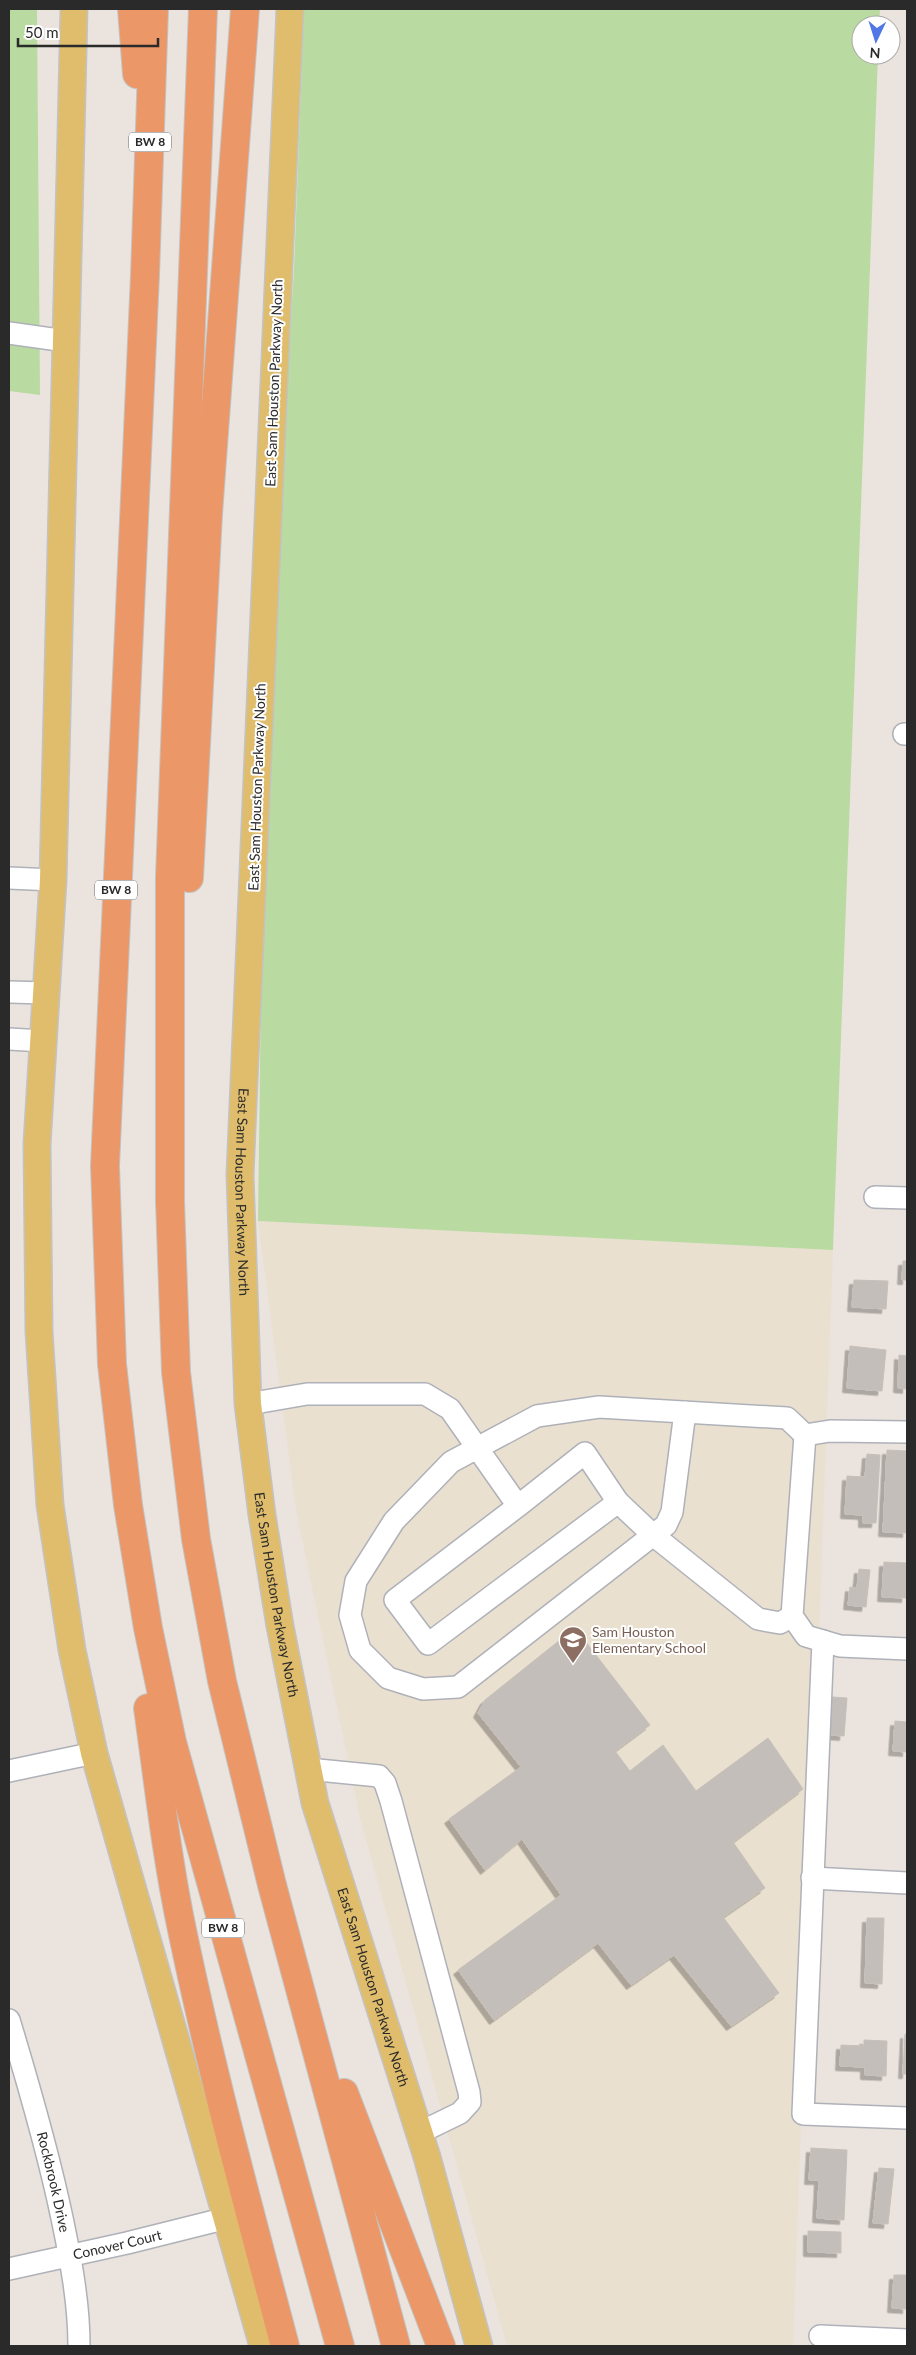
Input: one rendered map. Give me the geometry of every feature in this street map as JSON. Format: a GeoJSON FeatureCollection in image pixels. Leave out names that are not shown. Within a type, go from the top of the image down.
{"type":"FeatureCollection","features":[{"type":"Feature","properties":{"kind":"highway"},"geometry":{"type":"LineString","coordinates":[[132,9],[140,122],[145,275]]}},
{"type":"Feature","properties":{"kind":"highway","name":"BW 8"},"geometry":{"type":"LineString","coordinates":[[154,9],[145,275],[105,1166],[112,1364],[128,1505],[148,1628],[172,1742],[340,2346]]}},
{"type":"Feature","properties":{"kind":"highway"},"geometry":{"type":"LineString","coordinates":[[203,9],[170,877],[170,1201],[176,1372],[196,1539],[224,1690],[246,1785],[396,2346]]}},
{"type":"Feature","properties":{"kind":"highway"},"geometry":{"type":"LineString","coordinates":[[170,1201],[208,514],[245,9]]}},
{"type":"Feature","properties":{"kind":"highway"},"geometry":{"type":"LineString","coordinates":[[128,1505],[146,1694],[161,1809],[181,1923],[203,2023],[284,2346]]}},
{"type":"Feature","properties":{"kind":"highway"},"geometry":{"type":"LineString","coordinates":[[291,1956],[441,2346]]}},
{"type":"Feature","properties":{"kind":"main road"},"geometry":{"type":"LineString","coordinates":[[74,9],[53,880],[37,1144],[39,1330],[50,1505],[72,1650],[94,1753],[263,2346]]}},
{"type":"Feature","properties":{"kind":"main road","name":"East Sam Houston Parkway North"},"geometry":{"type":"LineString","coordinates":[[290,9],[240,1175],[248,1404],[262,1515],[277,1608],[314,1802],[419,2133],[479,2346]]}},
{"type":"Feature","properties":{"kind":"street"},"geometry":{"type":"LineString","coordinates":[[9,333],[66,341]]}},
{"type":"Feature","properties":{"kind":"street"},"geometry":{"type":"LineString","coordinates":[[9,878],[53,880]]}},
{"type":"Feature","properties":{"kind":"street"},"geometry":{"type":"LineString","coordinates":[[9,992],[46,994]]}},
{"type":"Feature","properties":{"kind":"street"},"geometry":{"type":"LineString","coordinates":[[9,1039],[43,1041]]}},
{"type":"Feature","properties":{"kind":"street"},"geometry":{"type":"LineString","coordinates":[[875,1197],[907,1198]]}},
{"type":"Feature","properties":{"kind":"street"},"geometry":{"type":"LineString","coordinates":[[248,1404],[307,1394],[425,1394],[450,1410],[475,1449],[518,1506]]}},
{"type":"Feature","properties":{"kind":"street"},"geometry":{"type":"LineString","coordinates":[[685,1412],[672,1512],[666,1525],[458,1687],[423,1689],[388,1678],[360,1650],[350,1615],[356,1581],[394,1521],[451,1462],[537,1416],[598,1407],[685,1412],[787,1418],[805,1435]]}},
{"type":"Feature","properties":{"kind":"street"},"geometry":{"type":"LineString","coordinates":[[805,1435],[830,1431],[907,1432]]}},
{"type":"Feature","properties":{"kind":"street"},"geometry":{"type":"LineString","coordinates":[[805,1435],[792,1616],[806,1636],[831,1643],[907,1649]]}},
{"type":"Feature","properties":{"kind":"street"},"geometry":{"type":"LineString","coordinates":[[618,1502],[428,1644],[395,1600],[585,1453],[618,1502],[653,1536],[758,1619],[780,1623],[792,1616]]}},
{"type":"Feature","properties":{"kind":"street"},"geometry":{"type":"LineString","coordinates":[[831,1643],[812,1878],[802,2114],[907,2118]]}},
{"type":"Feature","properties":{"kind":"street"},"geometry":{"type":"LineString","coordinates":[[9,1771],[94,1753]]}},
{"type":"Feature","properties":{"kind":"street"},"geometry":{"type":"LineString","coordinates":[[308,1769],[379,1776],[385,1783],[391,1801],[469,2092],[470,2102],[460,2114],[419,2133]]}},
{"type":"Feature","properties":{"kind":"street"},"geometry":{"type":"LineString","coordinates":[[812,1878],[907,1882]]}},
{"type":"Feature","properties":{"kind":"street","name":"Rockbrook Drive"},"geometry":{"type":"LineString","coordinates":[[9,2020],[48,2150],[70,2256],[77,2301],[79,2346]]}},
{"type":"Feature","properties":{"kind":"street","name":"Conover Court"},"geometry":{"type":"LineString","coordinates":[[9,2269],[227,2218]]}},
{"type":"Feature","properties":{"kind":"street"},"geometry":{"type":"LineString","coordinates":[[820,2336],[907,2340]]}},
{"type":"Feature","properties":{"kind":"shaded area","name":"Sam Houston Elementary School"},"geometry":{"type":"Polygon","coordinates":[[[258,1221],[833,1250],[793,2346],[507,2346],[360,1818],[296,1510],[258,1221]]]}},
{"type":"Feature","properties":{"kind":"green space"},"geometry":{"type":"Polygon","coordinates":[[[9,9],[37,9],[40,395],[9,391],[9,9]]]}},
{"type":"Feature","properties":{"kind":"green space"},"geometry":{"type":"Polygon","coordinates":[[[304,9],[880,9],[880,15],[851,15],[851,65],[878,65],[833,1250],[258,1221],[264,762],[294,269],[304,9]]]}},
{"type":"Feature","properties":{"kind":"building"},"geometry":{"type":"Polygon","coordinates":[[[903,1261],[907,1261],[907,1280],[902,1280],[903,1261]]]}},
{"type":"Feature","properties":{"kind":"building"},"geometry":{"type":"Polygon","coordinates":[[[854,1280],[888,1281],[886,1309],[852,1307],[854,1280]]]}},
{"type":"Feature","properties":{"kind":"building"},"geometry":{"type":"Polygon","coordinates":[[[850,1346],[886,1350],[882,1391],[847,1388],[850,1346]]]}},
{"type":"Feature","properties":{"kind":"building"},"geometry":{"type":"Polygon","coordinates":[[[899,1355],[907,1356],[907,1389],[898,1388],[899,1355]]]}},
{"type":"Feature","properties":{"kind":"building"},"geometry":{"type":"Polygon","coordinates":[[[887,1450],[907,1451],[907,1533],[883,1532],[887,1450]]]}},
{"type":"Feature","properties":{"kind":"building"},"geometry":{"type":"Polygon","coordinates":[[[867,1454],[880,1455],[876,1523],[863,1523],[863,1515],[845,1514],[847,1476],[865,1477],[867,1454]]]}},
{"type":"Feature","properties":{"kind":"building"},"geometry":{"type":"Polygon","coordinates":[[[884,1562],[907,1563],[906,1598],[882,1597],[884,1562]]]}},
{"type":"Feature","properties":{"kind":"building"},"geometry":{"type":"Polygon","coordinates":[[[859,1569],[870,1570],[866,1607],[848,1605],[850,1587],[857,1588],[859,1569]]]}},
{"type":"Feature","properties":{"kind":"building"},"geometry":{"type":"Polygon","coordinates":[[[575,1628],[650,1725],[615,1751],[630,1771],[663,1745],[696,1791],[768,1738],[803,1789],[733,1842],[765,1888],[723,1917],[779,1993],[731,2026],[674,1955],[631,1985],[598,1943],[494,2020],[458,1970],[561,1895],[522,1839],[485,1870],[449,1819],[521,1767],[478,1713],[485,1700],[575,1628]]]}},
{"type":"Feature","properties":{"kind":"building"},"geometry":{"type":"Polygon","coordinates":[[[832,1697],[847,1698],[844,1736],[830,1735],[832,1697]]]}},
{"type":"Feature","properties":{"kind":"building"},"geometry":{"type":"Polygon","coordinates":[[[895,1721],[907,1722],[907,1752],[893,1751],[895,1721]]]}},
{"type":"Feature","properties":{"kind":"building"},"geometry":{"type":"Polygon","coordinates":[[[867,1918],[884,1918],[882,1984],[865,1983],[867,1918]]]}},
{"type":"Feature","properties":{"kind":"building"},"geometry":{"type":"Polygon","coordinates":[[[905,2034],[907,2034],[907,2074],[903,2074],[905,2034]]]}},
{"type":"Feature","properties":{"kind":"building"},"geometry":{"type":"Polygon","coordinates":[[[864,2040],[887,2041],[886,2076],[865,2075],[865,2067],[840,2066],[841,2045],[864,2046],[864,2040]]]}},
{"type":"Feature","properties":{"kind":"building"},"geometry":{"type":"Polygon","coordinates":[[[811,2148],[847,2150],[844,2220],[817,2218],[819,2180],[809,2180],[811,2148]]]}},
{"type":"Feature","properties":{"kind":"building"},"geometry":{"type":"Polygon","coordinates":[[[879,2168],[894,2169],[888,2224],[873,2223],[879,2168]]]}},
{"type":"Feature","properties":{"kind":"building"},"geometry":{"type":"Polygon","coordinates":[[[808,2231],[841,2232],[841,2253],[808,2252],[808,2231]]]}},
{"type":"Feature","properties":{"kind":"building"},"geometry":{"type":"Polygon","coordinates":[[[894,2275],[907,2275],[907,2309],[892,2308],[894,2275]]]}},
{"type":"Feature","properties":{"kind":"place","name":"Sam Houston Elementary School"},"geometry":{"type":"Point","coordinates":[573,1664]}}]}
